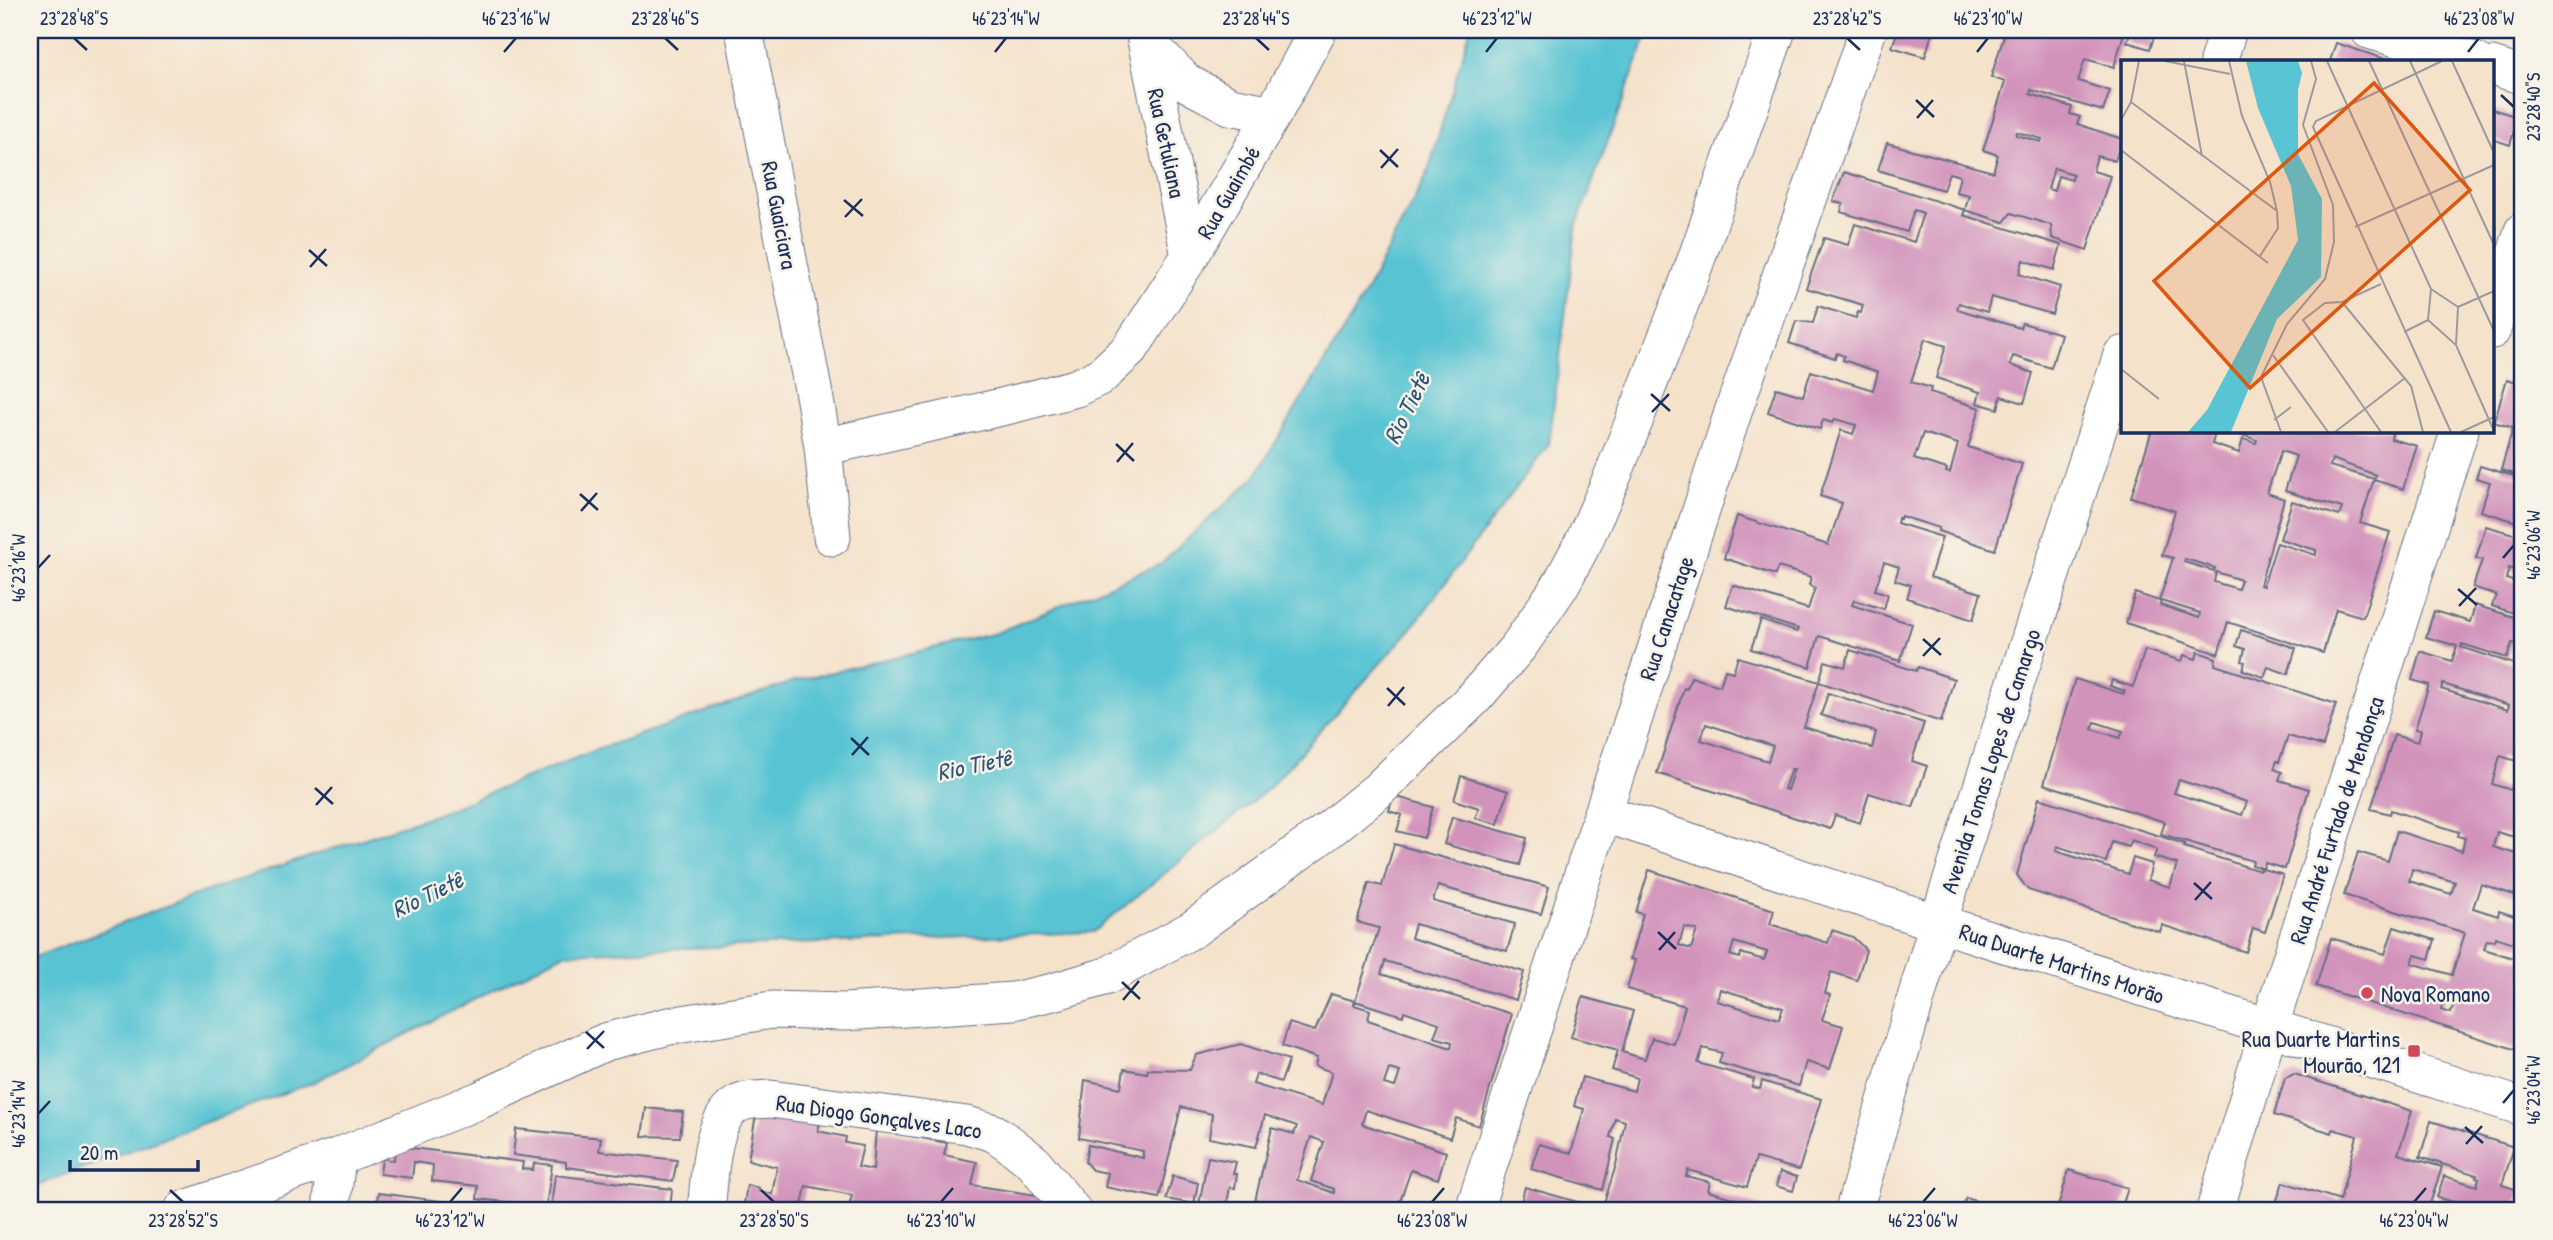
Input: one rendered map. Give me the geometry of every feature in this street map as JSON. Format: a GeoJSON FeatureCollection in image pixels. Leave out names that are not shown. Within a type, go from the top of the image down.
{"type":"FeatureCollection","features":[{"type":"Feature","properties":{"kind":"street","name":"Rua Guaiciara"},"geometry":{"type":"LineString","coordinates":[[744,30],[815,400],[823,447],[832,537]]}},
{"type":"Feature","properties":{"kind":"street","name":"Rua Guaimbé"},"geometry":{"type":"LineString","coordinates":[[823,447],[1006,406],[1076,388],[1101,376],[1130,349],[1191,256],[1318,30]]}},
{"type":"Feature","properties":{"kind":"street"},"geometry":{"type":"LineString","coordinates":[[183,1210],[337,1157],[480,1100],[605,1042],[669,1026],[772,1010],[844,1012],[1013,1001],[1107,976],[1193,929],[1326,832],[1377,791],[1474,698],[1519,646],[1560,586],[1584,541],[1613,475],[1685,291],[1777,30]]}},
{"type":"Feature","properties":{"kind":"street","name":"Rua Canacatage"},"geometry":{"type":"LineString","coordinates":[[1474,1210],[1736,403],[1868,30]]}},
{"type":"Feature","properties":{"kind":"street"},"geometry":{"type":"LineString","coordinates":[[2218,60],[2228,30]]}},
{"type":"Feature","properties":{"kind":"street"},"geometry":{"type":"LineString","coordinates":[[2368,30],[2472,60]]}},
{"type":"Feature","properties":{"kind":"street"},"geometry":{"type":"LineString","coordinates":[[1145,36],[1187,83],[1230,106],[1273,114]]}},
{"type":"Feature","properties":{"kind":"street","name":"Rua Getuliana"},"geometry":{"type":"LineString","coordinates":[[1145,36],[1191,256]]}},
{"type":"Feature","properties":{"kind":"street"},"geometry":{"type":"LineString","coordinates":[[2494,67],[2523,76]]}},
{"type":"Feature","properties":{"kind":"street"},"geometry":{"type":"LineString","coordinates":[[2494,324],[2523,232]]}},
{"type":"Feature","properties":{"kind":"street","name":"Avenida Tomas Lopes de Camargo"},"geometry":{"type":"LineString","coordinates":[[1854,1210],[1938,923],[2121,361]]}},
{"type":"Feature","properties":{"kind":"street","name":"Rua André Furtado de Mendonça"},"geometry":{"type":"LineString","coordinates":[[2215,1210],[2269,1028],[2459,432]]}},
{"type":"Feature","properties":{"kind":"street","name":"Rua Duarte Martins Morão"},"geometry":{"type":"LineString","coordinates":[[1602,813],[1938,923],[2523,1107]]}},
{"type":"Feature","properties":{"kind":"street","name":"Rua Diogo Gonçalves Laco"},"geometry":{"type":"LineString","coordinates":[[706,1210],[715,1137],[720,1122],[738,1103],[770,1099],[967,1125],[994,1133],[1034,1163],[1072,1210]]}},
{"type":"Feature","properties":{"kind":"street"},"geometry":{"type":"LineString","coordinates":[[331,1210],[337,1157]]}},
{"type":"Feature","properties":{"kind":"water","name":"Rio Tietê"},"geometry":{"type":"Polygon","coordinates":[[[1470,30],[1649,30],[1576,227],[1549,444],[1411,629],[1269,788],[1093,932],[565,953],[314,1082],[53,1179],[30,1190],[30,959],[204,892],[437,814],[598,749],[795,681],[996,633],[1160,564],[1254,478],[1356,310],[1427,175],[1470,30]]]}},
{"type":"Feature","properties":{"kind":"building"},"geometry":{"type":"Polygon","coordinates":[[[1898,30],[1933,30],[1925,57],[1892,47],[1898,30]]]}},
{"type":"Feature","properties":{"kind":"building"},"geometry":{"type":"Polygon","coordinates":[[[1995,30],[2125,30],[2114,67],[2085,59],[2078,81],[2110,91],[2103,111],[2031,90],[2030,94],[2072,107],[2070,114],[2080,117],[2077,124],[2121,139],[2115,161],[2097,156],[2093,171],[2110,176],[2087,250],[2052,238],[2051,225],[2011,213],[2004,222],[1965,210],[1969,195],[1956,192],[1960,176],[1949,173],[1943,190],[1878,170],[1887,143],[1993,172],[1998,155],[1983,150],[2005,82],[1991,77],[2005,33],[1995,30]],[[2017,132],[2016,135],[2041,142],[2042,139],[2017,132]],[[2054,168],[2048,189],[2054,191],[2058,176],[2072,180],[2073,174],[2054,168]]]}},
{"type":"Feature","properties":{"kind":"building"},"geometry":{"type":"Polygon","coordinates":[[[2131,30],[2155,34],[2150,49],[2127,42],[2131,30]]]}},
{"type":"Feature","properties":{"kind":"building"},"geometry":{"type":"Polygon","coordinates":[[[2336,43],[2388,60],[2330,60],[2336,43]]]}},
{"type":"Feature","properties":{"kind":"building"},"geometry":{"type":"Polygon","coordinates":[[[2494,110],[2518,117],[2510,145],[2494,140],[2494,110]]]}},
{"type":"Feature","properties":{"kind":"building"},"geometry":{"type":"Polygon","coordinates":[[[1844,172],[1965,210],[1963,215],[2061,245],[2054,270],[2023,260],[2019,274],[2060,287],[2052,314],[1991,297],[1987,312],[1959,303],[1957,309],[2020,328],[2022,323],[2061,334],[2051,368],[2013,356],[2010,365],[2033,373],[2024,403],[2001,396],[1998,409],[1977,403],[1980,392],[1936,378],[1946,346],[1925,339],[1911,382],[1931,388],[1930,392],[1980,408],[1968,447],[2022,464],[1995,550],[1938,531],[1939,528],[1901,516],[1898,518],[1897,523],[1942,537],[1930,577],[1981,593],[1973,620],[1907,598],[1911,585],[1895,580],[1899,567],[1884,562],[1875,590],[1888,594],[1884,609],[1854,600],[1852,605],[1912,624],[1900,661],[1819,636],[1810,667],[1751,649],[1761,620],[1797,632],[1798,629],[1726,606],[1733,585],[1808,609],[1815,588],[1809,585],[1811,577],[1778,567],[1775,575],[1724,558],[1737,516],[1828,545],[1842,503],[1820,496],[1841,430],[1853,434],[1856,425],[1835,419],[1833,423],[1823,420],[1820,429],[1768,412],[1776,388],[1803,396],[1811,371],[1873,390],[1878,372],[1843,360],[1844,356],[1837,353],[1835,358],[1789,343],[1796,321],[1813,323],[1818,306],[1856,318],[1858,312],[1861,313],[1863,305],[1806,288],[1824,238],[1848,245],[1855,224],[1914,242],[1923,213],[1914,210],[1907,232],[1841,212],[1843,204],[1833,201],[1844,172]],[[1923,433],[1914,459],[1947,469],[1946,472],[1950,473],[1958,444],[1923,433]]]}},
{"type":"Feature","properties":{"kind":"building"},"geometry":{"type":"Polygon","coordinates":[[[2507,379],[2523,384],[2523,477],[2501,470],[2513,428],[2494,422],[2507,379]]]}},
{"type":"Feature","properties":{"kind":"building"},"geometry":{"type":"Polygon","coordinates":[[[2151,432],[2215,432],[2212,444],[2239,453],[2243,439],[2256,443],[2257,440],[2234,432],[2393,432],[2391,439],[2417,446],[2403,489],[2374,480],[2376,475],[2332,459],[2330,466],[2374,479],[2360,523],[2390,532],[2363,617],[2336,609],[2323,653],[2228,622],[2218,654],[2126,623],[2135,593],[2159,601],[2173,558],[2162,555],[2175,511],[2131,497],[2151,432]],[[2281,451],[2267,493],[2284,499],[2260,585],[2263,586],[2277,543],[2316,555],[2316,550],[2280,539],[2292,501],[2339,516],[2342,508],[2285,491],[2296,456],[2281,451]],[[2185,559],[2184,562],[2214,571],[2215,568],[2185,559]],[[2216,572],[2214,582],[2238,589],[2241,580],[2216,572]],[[2161,601],[2160,605],[2199,618],[2200,613],[2161,601]]]}},
{"type":"Feature","properties":{"kind":"building"},"geometry":{"type":"Polygon","coordinates":[[[2480,466],[2523,479],[2523,573],[2509,568],[2506,579],[2523,584],[2523,616],[2492,606],[2496,595],[2473,587],[2482,560],[2476,558],[2486,526],[2517,535],[2520,523],[2481,511],[2490,482],[2476,478],[2480,466]]]}},
{"type":"Feature","properties":{"kind":"building"},"geometry":{"type":"Polygon","coordinates":[[[2475,605],[2523,620],[2523,646],[2512,643],[2507,658],[2462,644],[2461,647],[2520,666],[2523,656],[2523,852],[2517,850],[2521,839],[2497,832],[2493,847],[2523,856],[2523,898],[2481,884],[2473,908],[2498,916],[2499,911],[2523,919],[2523,946],[2495,937],[2494,941],[2487,940],[2484,949],[2523,961],[2523,1052],[2316,986],[2331,938],[2385,954],[2394,927],[2435,940],[2429,959],[2415,955],[2412,963],[2452,975],[2465,933],[2344,895],[2358,852],[2388,861],[2397,831],[2462,851],[2465,838],[2458,836],[2459,832],[2391,810],[2390,814],[2371,809],[2394,735],[2418,742],[2421,730],[2415,729],[2429,685],[2412,680],[2420,651],[2452,661],[2457,646],[2426,637],[2434,611],[2470,622],[2475,605]],[[2443,684],[2441,689],[2508,710],[2509,705],[2443,684]],[[2500,756],[2492,784],[2511,790],[2520,762],[2500,756]],[[2412,869],[2409,881],[2451,894],[2455,882],[2412,869]],[[2447,990],[2441,1010],[2451,1013],[2457,993],[2447,990]]]}},
{"type":"Feature","properties":{"kind":"building"},"geometry":{"type":"Polygon","coordinates":[[[2241,630],[2296,648],[2288,674],[2268,667],[2264,677],[2243,670],[2245,649],[2236,646],[2241,630]]]}},
{"type":"Feature","properties":{"kind":"building"},"geometry":{"type":"Polygon","coordinates":[[[1850,650],[1916,671],[1918,667],[1954,679],[1941,722],[1819,682],[1825,661],[1845,667],[1850,650]]]}},
{"type":"Feature","properties":{"kind":"building"},"geometry":{"type":"Polygon","coordinates":[[[2145,650],[2182,661],[2184,655],[2196,659],[2198,652],[2216,658],[2215,665],[2336,704],[2323,746],[2288,736],[2274,769],[2282,772],[2279,780],[2309,789],[2285,869],[2265,863],[2263,869],[2283,875],[2265,932],[2253,928],[2246,952],[2162,925],[2160,932],[2028,890],[2017,875],[2039,798],[2185,844],[2184,847],[2260,871],[2262,868],[2252,865],[2253,861],[2161,834],[2165,822],[2044,784],[2075,679],[2124,694],[2125,691],[2110,686],[2112,680],[2133,687],[2145,650]],[[2095,722],[2092,729],[2120,738],[2123,731],[2095,722]],[[2179,780],[2174,793],[2242,815],[2247,802],[2179,780]],[[2131,840],[2128,847],[2112,842],[2106,862],[2057,846],[2056,851],[2128,874],[2133,858],[2152,864],[2148,880],[2170,887],[2177,864],[2154,857],[2157,849],[2131,840]]]}},
{"type":"Feature","properties":{"kind":"building"},"geometry":{"type":"Polygon","coordinates":[[[1738,657],[1819,682],[1804,727],[1872,748],[1876,732],[1821,715],[1828,693],[1924,723],[1912,761],[1927,766],[1913,807],[1869,793],[1860,823],[1835,815],[1830,829],[1657,773],[1684,688],[1687,689],[1691,677],[1720,686],[1725,670],[1733,672],[1738,657]],[[1706,724],[1701,740],[1768,761],[1773,746],[1706,724]],[[1791,769],[1784,789],[1787,790],[1794,769],[1791,769]]]}},
{"type":"Feature","properties":{"kind":"building"},"geometry":{"type":"Polygon","coordinates":[[[1461,776],[1508,791],[1498,824],[1475,818],[1479,808],[1454,800],[1461,776]]]}},
{"type":"Feature","properties":{"kind":"building"},"geometry":{"type":"Polygon","coordinates":[[[1393,796],[1433,807],[1424,838],[1397,831],[1402,815],[1389,811],[1393,796]]]}},
{"type":"Feature","properties":{"kind":"building"},"geometry":{"type":"Polygon","coordinates":[[[1452,817],[1527,838],[1520,865],[1444,844],[1452,817]]]}},
{"type":"Feature","properties":{"kind":"building"},"geometry":{"type":"Polygon","coordinates":[[[1394,844],[1549,887],[1541,914],[1438,886],[1433,901],[1515,924],[1507,951],[1415,924],[1411,938],[1524,972],[1516,1000],[1385,961],[1381,974],[1512,1014],[1479,1126],[1456,1118],[1450,1138],[1366,1110],[1362,1124],[1446,1152],[1438,1179],[1411,1170],[1397,1210],[1253,1210],[1272,1128],[1294,1134],[1297,1126],[1265,1115],[1256,1147],[1209,1138],[1212,1114],[1181,1107],[1159,1198],[1105,1187],[1108,1173],[1092,1170],[1085,1162],[1088,1145],[1143,1158],[1143,1151],[1079,1138],[1085,1080],[1121,1088],[1124,1069],[1147,1073],[1148,1069],[1190,1070],[1196,1055],[1241,1044],[1289,1060],[1281,1082],[1256,1074],[1253,1084],[1322,1105],[1332,1072],[1315,1066],[1317,1058],[1282,1046],[1289,1023],[1315,1031],[1331,994],[1355,1001],[1379,928],[1357,922],[1369,883],[1382,886],[1394,844]],[[1355,1001],[1354,1005],[1370,1010],[1368,1020],[1451,1048],[1452,1042],[1434,1037],[1439,1023],[1404,1011],[1403,1016],[1355,1001]],[[1389,1069],[1384,1084],[1395,1087],[1400,1072],[1389,1069]],[[1311,1137],[1297,1180],[1334,1193],[1334,1189],[1311,1181],[1324,1142],[1311,1137]]]}},
{"type":"Feature","properties":{"kind":"building"},"geometry":{"type":"Polygon","coordinates":[[[1649,870],[1774,910],[1770,924],[1828,943],[1832,930],[1853,937],[1866,950],[1857,980],[1831,972],[1825,993],[1830,995],[1822,1020],[1843,1026],[1830,1069],[1806,1062],[1799,1086],[1719,1063],[1722,1053],[1703,1048],[1698,1063],[1754,1079],[1752,1087],[1760,1089],[1762,1081],[1821,1099],[1799,1170],[1756,1158],[1747,1187],[1688,1170],[1686,1176],[1710,1182],[1708,1191],[1775,1210],[1661,1210],[1649,1207],[1648,1210],[1534,1210],[1520,1206],[1525,1187],[1602,1209],[1616,1165],[1625,1121],[1615,1118],[1610,1137],[1615,1139],[1603,1190],[1531,1169],[1539,1144],[1571,1153],[1584,1109],[1574,1106],[1582,1077],[1634,1091],[1637,1078],[1612,1070],[1618,1050],[1571,1037],[1583,997],[1633,1011],[1622,1052],[1645,1059],[1652,1038],[1674,1044],[1685,1006],[1627,989],[1635,960],[1630,959],[1643,914],[1636,912],[1649,870]],[[1684,927],[1679,945],[1691,949],[1697,930],[1684,927]],[[1734,942],[1730,955],[1740,958],[1741,953],[1764,960],[1767,952],[1734,942]],[[1720,989],[1717,1001],[1779,1019],[1783,1008],[1720,989]]]}},
{"type":"Feature","properties":{"kind":"building"},"geometry":{"type":"Polygon","coordinates":[[[2294,1074],[2412,1111],[2398,1154],[2442,1167],[2428,1210],[2274,1209],[2283,1182],[2340,1200],[2357,1136],[2333,1129],[2332,1133],[2274,1115],[2285,1078],[2294,1074]]]}},
{"type":"Feature","properties":{"kind":"building"},"geometry":{"type":"Polygon","coordinates":[[[646,1108],[683,1112],[680,1137],[642,1136],[646,1108]]]}},
{"type":"Feature","properties":{"kind":"building"},"geometry":{"type":"Polygon","coordinates":[[[757,1109],[822,1114],[818,1131],[846,1137],[845,1143],[863,1146],[858,1167],[873,1170],[876,1129],[947,1143],[944,1155],[977,1162],[972,1185],[1043,1196],[1045,1210],[960,1210],[934,1207],[933,1210],[848,1210],[852,1195],[806,1186],[801,1210],[743,1210],[747,1185],[772,1194],[777,1167],[748,1160],[757,1109]]]}},
{"type":"Feature","properties":{"kind":"building"},"geometry":{"type":"Polygon","coordinates":[[[2431,1121],[2514,1147],[2502,1185],[2521,1191],[2515,1210],[2469,1210],[2470,1207],[2437,1197],[2444,1176],[2477,1186],[2479,1178],[2477,1175],[2420,1157],[2431,1121]]]}},
{"type":"Feature","properties":{"kind":"building"},"geometry":{"type":"Polygon","coordinates":[[[516,1129],[601,1138],[599,1151],[677,1160],[673,1181],[566,1167],[566,1162],[513,1155],[516,1129]]]}},
{"type":"Feature","properties":{"kind":"building"},"geometry":{"type":"Polygon","coordinates":[[[396,1146],[523,1162],[522,1169],[533,1170],[534,1163],[552,1165],[546,1207],[551,1207],[555,1175],[672,1189],[670,1210],[523,1210],[524,1204],[477,1199],[478,1186],[432,1181],[433,1165],[414,1162],[412,1178],[380,1174],[382,1159],[394,1160],[396,1146]]]}},
{"type":"Feature","properties":{"kind":"building"},"geometry":{"type":"Polygon","coordinates":[[[1208,1157],[1236,1162],[1233,1174],[1237,1174],[1235,1188],[1230,1187],[1226,1210],[1199,1205],[1208,1157]]]}},
{"type":"Feature","properties":{"kind":"building"},"geometry":{"type":"Polygon","coordinates":[[[2069,1170],[2128,1188],[2121,1210],[2057,1210],[2069,1170]]]}},
{"type":"Feature","properties":{"kind":"building"},"geometry":{"type":"Polygon","coordinates":[[[1780,1172],[1797,1177],[1793,1191],[1776,1186],[1780,1172]]]}},
{"type":"Feature","properties":{"kind":"building"},"geometry":{"type":"Polygon","coordinates":[[[1173,1176],[1198,1183],[1194,1204],[1166,1199],[1173,1176]]]}},
{"type":"Feature","properties":{"kind":"building"},"geometry":{"type":"Polygon","coordinates":[[[378,1193],[479,1206],[478,1210],[376,1210],[378,1193]]]}},
{"type":"Feature","properties":{"kind":"building"},"geometry":{"type":"Polygon","coordinates":[[[1966,1198],[2005,1210],[1962,1210],[1966,1198]]]}},
{"type":"Feature","properties":{"kind":"place","name":"Nova Romano"},"geometry":{"type":"Point","coordinates":[2367,993]}},
{"type":"Feature","properties":{"kind":"place","name":"Rua Duarte Martins Mourão, 121"},"geometry":{"type":"Point","coordinates":[2414,1051]}}]}
